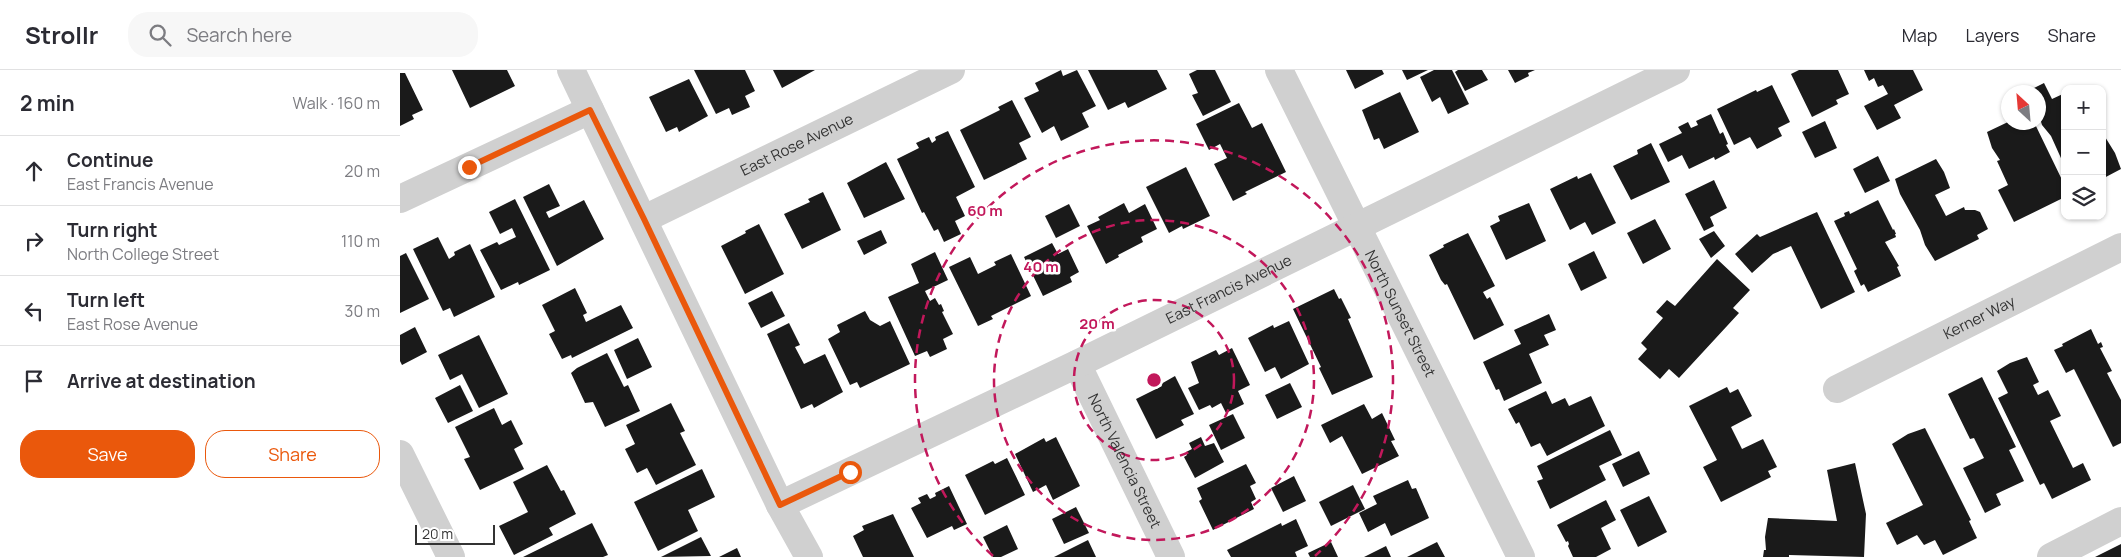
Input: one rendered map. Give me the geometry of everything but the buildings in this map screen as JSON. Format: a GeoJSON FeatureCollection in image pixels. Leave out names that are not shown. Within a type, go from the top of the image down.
{"type":"FeatureCollection","features":[{"type":"Feature","properties":{"kind":"street"},"geometry":{"type":"LineString","coordinates":[[571,70],[780,505],[809,557]]}},
{"type":"Feature","properties":{"kind":"street","name":"East Rose Avenue"},"geometry":{"type":"LineString","coordinates":[[644,219],[951,70]]}},
{"type":"Feature","properties":{"kind":"street","name":"North Sunset Street"},"geometry":{"type":"LineString","coordinates":[[1279,70],[1521,557]]}},
{"type":"Feature","properties":{"kind":"street","name":"East Francis Avenue"},"geometry":{"type":"LineString","coordinates":[[780,505],[1357,228],[1632,80],[1676,70]]}},
{"type":"Feature","properties":{"kind":"street"},"geometry":{"type":"LineString","coordinates":[[400,199],[590,110]]}},
{"type":"Feature","properties":{"kind":"street","name":"Kerner Way"},"geometry":{"type":"LineString","coordinates":[[1836,389],[2121,247]]}},
{"type":"Feature","properties":{"kind":"street","name":"North Valencia Street"},"geometry":{"type":"LineString","coordinates":[[1077,364],[1171,557]]}},
{"type":"Feature","properties":{"kind":"street"},"geometry":{"type":"LineString","coordinates":[[400,454],[451,557]]}},
{"type":"Feature","properties":{"kind":"street"},"geometry":{"type":"LineString","coordinates":[[2051,557],[2121,521]]}},
{"type":"Feature","properties":{"kind":"route"},"geometry":{"type":"LineString","coordinates":[[469,167],[590,110],[780,505],[850,472]]}}]}
